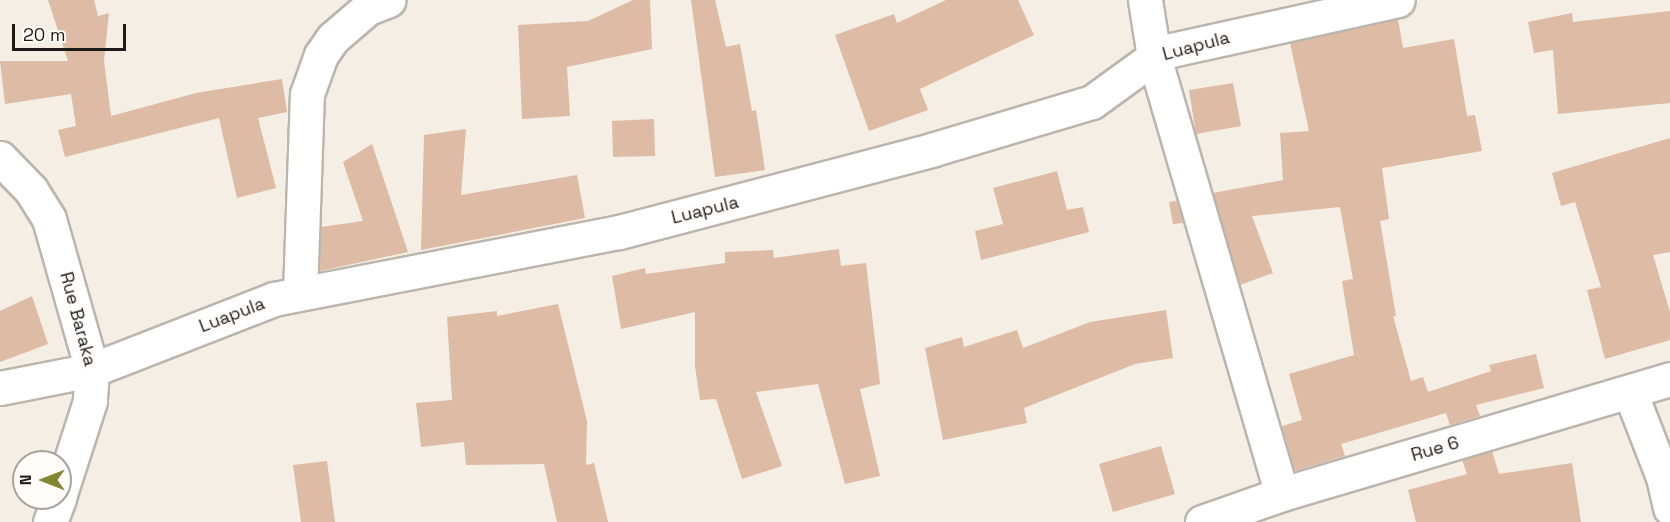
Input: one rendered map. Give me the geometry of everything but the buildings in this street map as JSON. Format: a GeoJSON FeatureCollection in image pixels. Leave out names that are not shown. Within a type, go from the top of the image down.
{"type":"FeatureCollection","features":[{"type":"Feature","properties":{"kind":"street"},"geometry":{"type":"LineString","coordinates":[[300,293],[307,94],[321,55],[333,38],[368,8],[389,0]]}},
{"type":"Feature","properties":{"kind":"street"},"geometry":{"type":"LineString","coordinates":[[1145,0],[1154,57],[1282,494]]}},
{"type":"Feature","properties":{"kind":"street","name":"Luapula"},"geometry":{"type":"LineString","coordinates":[[0,388],[92,370],[274,299],[619,232],[931,150],[1092,102],[1154,57],[1171,50],[1398,0]]}},
{"type":"Feature","properties":{"kind":"street","name":"Rue Baraka"},"geometry":{"type":"LineString","coordinates":[[0,158],[31,190],[49,219],[92,370],[90,401],[72,456]]}},
{"type":"Feature","properties":{"kind":"street","name":"Rue 6"},"geometry":{"type":"LineString","coordinates":[[1202,522],[1282,494],[1670,379]]}},
{"type":"Feature","properties":{"kind":"street"},"geometry":{"type":"LineString","coordinates":[[1630,392],[1663,477],[1670,508]]}}]}
